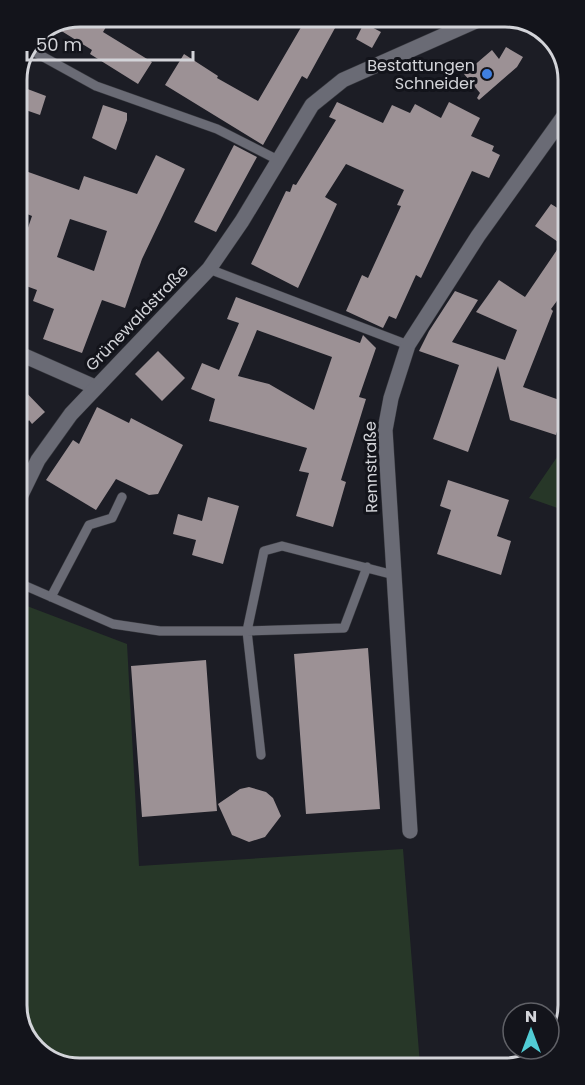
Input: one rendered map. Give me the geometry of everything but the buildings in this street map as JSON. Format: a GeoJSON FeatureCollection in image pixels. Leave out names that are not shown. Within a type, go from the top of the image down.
{"type":"FeatureCollection","features":[{"type":"Feature","properties":{"kind":"street","name":"Grünewaldstraße"},"geometry":{"type":"LineString","coordinates":[[27,483],[54,435],[95,387],[208,269],[242,221],[302,120],[326,92],[343,80],[462,27]]}},
{"type":"Feature","properties":{"kind":"street","name":"Rennstraße"},"geometry":{"type":"LineString","coordinates":[[410,831],[385,430],[391,398],[408,345],[478,236],[558,124]]}},
{"type":"Feature","properties":{"kind":"street"},"geometry":{"type":"LineString","coordinates":[[27,357],[95,387]]}},
{"type":"Feature","properties":{"kind":"lane"},"geometry":{"type":"LineString","coordinates":[[35,52],[96,86],[217,129],[278,160]]}},
{"type":"Feature","properties":{"kind":"lane"},"geometry":{"type":"LineString","coordinates":[[208,269],[408,345]]}},
{"type":"Feature","properties":{"kind":"lane"},"geometry":{"type":"LineString","coordinates":[[51,597],[89,525],[112,518],[122,497]]}},
{"type":"Feature","properties":{"kind":"lane"},"geometry":{"type":"LineString","coordinates":[[261,755],[247,631],[264,551],[282,546],[393,574]]}},
{"type":"Feature","properties":{"kind":"lane"},"geometry":{"type":"LineString","coordinates":[[27,586],[113,624],[160,631],[344,628],[367,567]]}},
{"type":"Feature","properties":{"kind":"green space"},"geometry":{"type":"Polygon","coordinates":[[[558,456],[558,508],[529,498],[558,456]]]}},
{"type":"Feature","properties":{"kind":"green space"},"geometry":{"type":"Polygon","coordinates":[[[27,606],[127,644],[139,866],[403,849],[419,1058],[77,1058],[57,1053],[34,1031],[27,1005],[27,606]]]}},
{"type":"Feature","properties":{"kind":"place","name":"Bestattungen Schneider"},"geometry":{"type":"Point","coordinates":[487,74]}}]}
